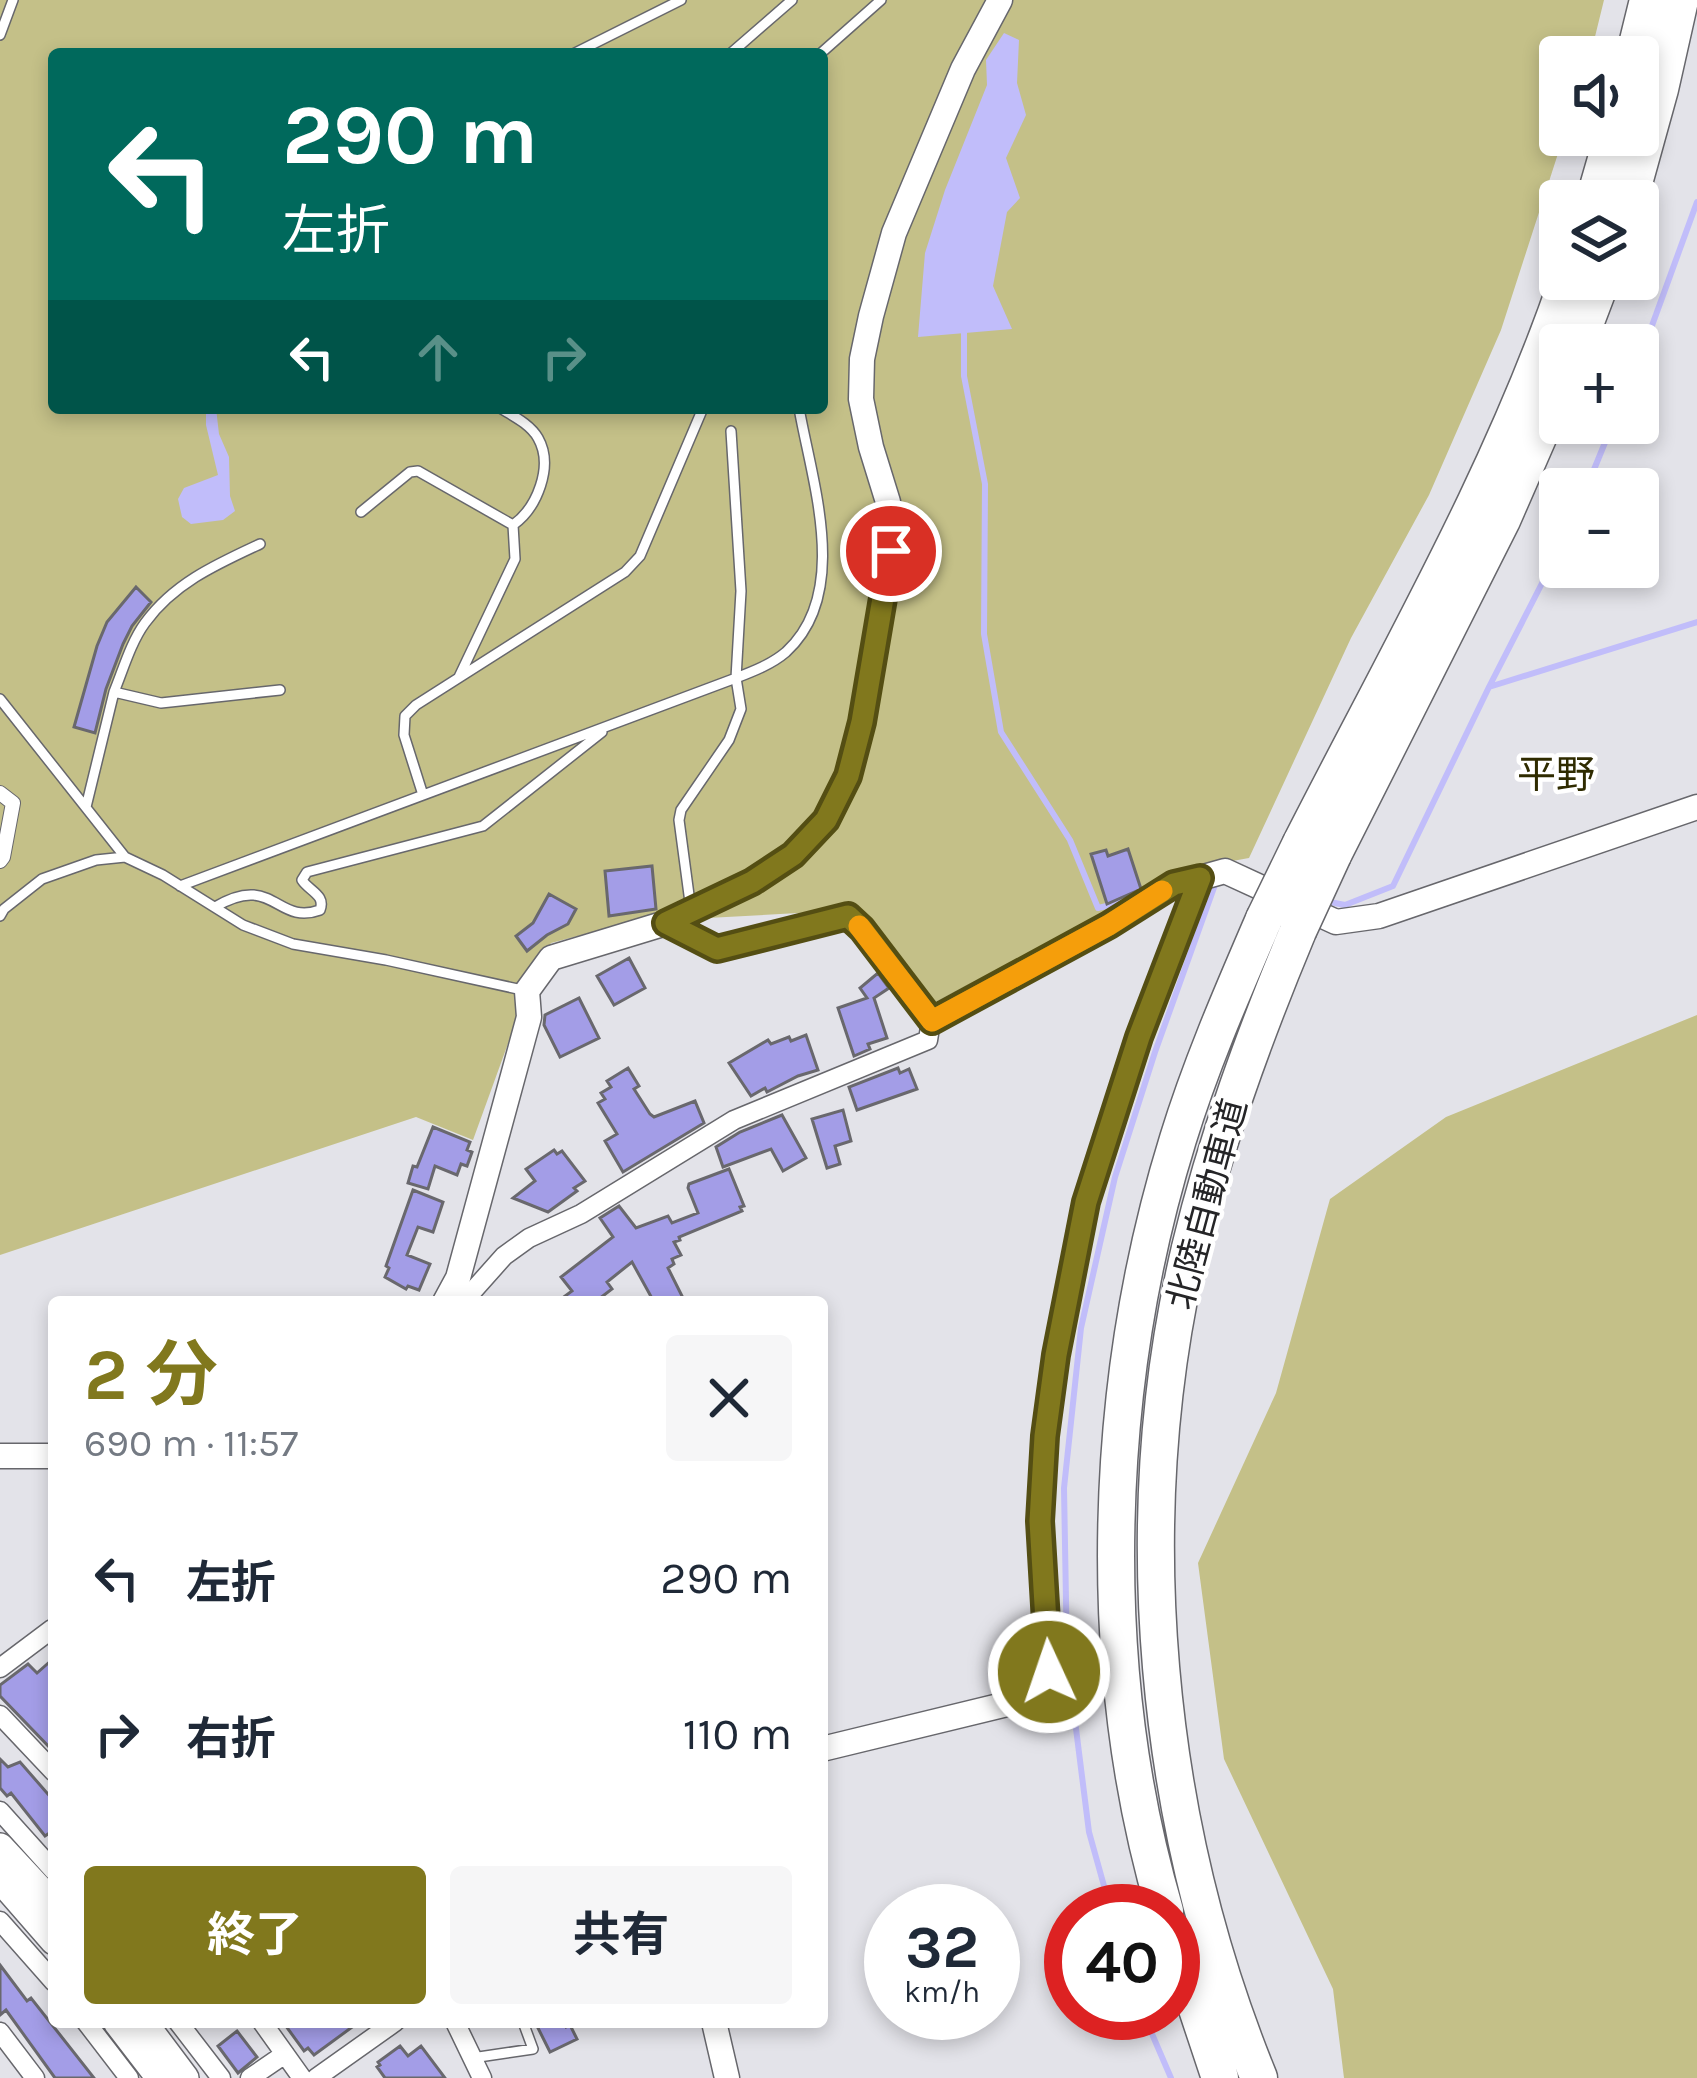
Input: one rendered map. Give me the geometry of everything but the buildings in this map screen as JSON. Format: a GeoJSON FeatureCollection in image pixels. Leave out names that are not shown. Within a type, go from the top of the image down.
{"type":"FeatureCollection","features":[{"type":"Feature","properties":{"kind":"highway"},"geometry":{"type":"LineString","coordinates":[[1639,36],[1648,0]]}},
{"type":"Feature","properties":{"kind":"highway"},"geometry":{"type":"LineString","coordinates":[[1635,180],[1680,0]]}},
{"type":"Feature","properties":{"kind":"highway","name":"北陸自動車道"},"geometry":{"type":"LineString","coordinates":[[1159,1884],[1126,1718],[1117,1531],[1134,1332],[1153,1235],[1207,1056],[1281,925],[1317,849],[1517,410],[1560,300]]}},
{"type":"Feature","properties":{"kind":"highway","name":"北陸自動車道"},"geometry":{"type":"LineString","coordinates":[[1317,849],[1502,520],[1539,435]]}},
{"type":"Feature","properties":{"kind":"highway","name":"北陸自動車道"},"geometry":{"type":"LineString","coordinates":[[1259,2078],[1221,1971],[1178,1798],[1166,1710],[1156,1528],[1172,1339],[1189,1252],[1281,925]]}},
{"type":"Feature","properties":{"kind":"highway"},"geometry":{"type":"LineString","coordinates":[[1200,2018],[1220,2078]]}},
{"type":"Feature","properties":{"kind":"main road"},"geometry":{"type":"LineString","coordinates":[[0,1847],[48,1899]]}},
{"type":"Feature","properties":{"kind":"main road"},"geometry":{"type":"LineString","coordinates":[[0,1879],[48,1934]]}},
{"type":"Feature","properties":{"kind":"main road"},"geometry":{"type":"LineString","coordinates":[[122,2028],[160,2078]]}},
{"type":"Feature","properties":{"kind":"main road"},"geometry":{"type":"LineString","coordinates":[[148,2028],[185,2078]]}},
{"type":"Feature","properties":{"kind":"street"},"geometry":{"type":"LineString","coordinates":[[448,1296],[458,1278],[512,1085],[529,1017],[527,991],[551,958],[666,923],[752,882],[793,855],[826,820],[848,776],[862,722],[891,551],[888,502],[861,400],[862,359],[894,233],[963,69],[1000,0]]}},
{"type":"Feature","properties":{"kind":"street"},"geometry":{"type":"LineString","coordinates":[[0,793],[14,802],[0,861]]}},
{"type":"Feature","properties":{"kind":"street"},"geometry":{"type":"LineString","coordinates":[[932,1021],[1109,925],[1174,884],[1225,871],[1336,922],[1379,916],[1697,807]]}},
{"type":"Feature","properties":{"kind":"street"},"geometry":{"type":"LineString","coordinates":[[828,1748],[1024,1700],[1049,1672],[1040,1521],[1056,1355],[1086,1202],[1139,1037],[1200,878]]}},
{"type":"Feature","properties":{"kind":"street"},"geometry":{"type":"LineString","coordinates":[[469,1296],[504,1256],[529,1238],[581,1214],[734,1120],[928,1040],[932,1021],[848,916],[717,949],[666,923]]}},
{"type":"Feature","properties":{"kind":"street"},"geometry":{"type":"LineString","coordinates":[[0,1456],[48,1456]]}},
{"type":"Feature","properties":{"kind":"street"},"geometry":{"type":"LineString","coordinates":[[0,1668],[48,1632]]}},
{"type":"Feature","properties":{"kind":"street"},"geometry":{"type":"LineString","coordinates":[[0,1715],[48,1766]]}},
{"type":"Feature","properties":{"kind":"street"},"geometry":{"type":"LineString","coordinates":[[0,1811],[48,1864]]}},
{"type":"Feature","properties":{"kind":"street"},"geometry":{"type":"LineString","coordinates":[[0,1921],[48,1975]]}},
{"type":"Feature","properties":{"kind":"street"},"geometry":{"type":"LineString","coordinates":[[91,2028],[129,2078]]}},
{"type":"Feature","properties":{"kind":"street"},"geometry":{"type":"LineString","coordinates":[[183,2028],[221,2078]]}},
{"type":"Feature","properties":{"kind":"street"},"geometry":{"type":"LineString","coordinates":[[266,2028],[302,2078]]}},
{"type":"Feature","properties":{"kind":"street"},"geometry":{"type":"LineString","coordinates":[[316,2078],[387,2028]]}},
{"type":"Feature","properties":{"kind":"street"},"geometry":{"type":"LineString","coordinates":[[458,2028],[482,2078]]}},
{"type":"Feature","properties":{"kind":"street"},"geometry":{"type":"LineString","coordinates":[[715,2028],[727,2078]]}},
{"type":"Feature","properties":{"kind":"street"},"geometry":{"type":"LineString","coordinates":[[0,2032],[28,2076]]}},
{"type":"Feature","properties":{"kind":"street"},"geometry":{"type":"LineString","coordinates":[[250,2078],[285,2054]]}},
{"type":"Feature","properties":{"kind":"lane"},"geometry":{"type":"LineString","coordinates":[[0,35],[13,0]]}},
{"type":"Feature","properties":{"kind":"lane"},"geometry":{"type":"LineString","coordinates":[[585,48],[681,0]]}},
{"type":"Feature","properties":{"kind":"lane"},"geometry":{"type":"LineString","coordinates":[[737,48],[792,0]]}},
{"type":"Feature","properties":{"kind":"lane"},"geometry":{"type":"LineString","coordinates":[[827,48],[881,0]]}},
{"type":"Feature","properties":{"kind":"lane"},"geometry":{"type":"LineString","coordinates":[[510,414],[540,440],[544,460],[540,489],[513,525]]}},
{"type":"Feature","properties":{"kind":"lane"},"geometry":{"type":"LineString","coordinates":[[423,796],[404,735],[405,716],[625,572],[640,556],[700,414]]}},
{"type":"Feature","properties":{"kind":"lane"},"geometry":{"type":"LineString","coordinates":[[180,886],[736,678],[789,650],[812,616],[825,551],[800,414]]}},
{"type":"Feature","properties":{"kind":"lane"},"geometry":{"type":"LineString","coordinates":[[691,910],[681,810],[729,740],[741,710],[736,678],[741,591],[731,431]]}},
{"type":"Feature","properties":{"kind":"lane"},"geometry":{"type":"LineString","coordinates":[[361,512],[410,472],[418,471],[513,525]]}},
{"type":"Feature","properties":{"kind":"lane"},"geometry":{"type":"LineString","coordinates":[[459,678],[515,559],[513,525]]}},
{"type":"Feature","properties":{"kind":"lane"},"geometry":{"type":"LineString","coordinates":[[86,807],[114,692],[142,626],[166,598],[204,569],[260,544]]}},
{"type":"Feature","properties":{"kind":"lane"},"geometry":{"type":"LineString","coordinates":[[114,692],[161,703],[280,690]]}},
{"type":"Feature","properties":{"kind":"lane"},"geometry":{"type":"LineString","coordinates":[[0,699],[125,857],[243,926],[293,944],[527,991]]}},
{"type":"Feature","properties":{"kind":"lane"},"geometry":{"type":"LineString","coordinates":[[215,908],[235,896],[255,893],[302,914],[320,910],[320,896],[302,880],[307,872],[483,826],[610,725]]}},
{"type":"Feature","properties":{"kind":"lane"},"geometry":{"type":"LineString","coordinates":[[0,916],[41,879],[96,860],[125,857]]}},
{"type":"Feature","properties":{"kind":"lane"},"geometry":{"type":"LineString","coordinates":[[472,2058],[533,2049],[525,2028]]}},
{"type":"Feature","properties":{"kind":"shaded area"},"geometry":{"type":"Polygon","coordinates":[[[0,0],[1604,0],[1595,36],[1539,36],[1539,156],[1557,156],[1549,180],[1539,180],[1539,212],[1501,330],[1429,495],[1351,638],[1249,858],[1188,869],[928,1006],[853,910],[689,919],[669,912],[551,943],[527,991],[473,1140],[416,1117],[0,1255],[0,0]]]}},
{"type":"Feature","properties":{"kind":"shaded area"},"geometry":{"type":"Polygon","coordinates":[[[1004,33],[1019,40],[1017,83],[1026,115],[1006,158],[1020,198],[1007,212],[993,286],[1012,329],[918,337],[925,253],[987,85],[986,60],[1004,33]]]}},
{"type":"Feature","properties":{"kind":"shaded area"},"geometry":{"type":"Polygon","coordinates":[[[206,414],[217,414],[229,457],[235,511],[223,520],[191,524],[182,517],[178,499],[184,488],[218,475],[206,414]]]}},
{"type":"Feature","properties":{"kind":"shaded area"},"geometry":{"type":"Polygon","coordinates":[[[1697,1015],[1697,2078],[1344,2078],[1333,1989],[1224,1759],[1198,1563],[1276,1393],[1330,1199],[1446,1117],[1697,1015]]]}},
{"type":"Feature","properties":{"kind":"waterway"},"geometry":{"type":"LineString","coordinates":[[1653,324],[1697,202]]}},
{"type":"Feature","properties":{"kind":"waterway"},"geometry":{"type":"LineString","coordinates":[[964,333],[964,376],[985,484],[984,634],[1001,732],[1070,840],[1098,908],[1137,899]]}},
{"type":"Feature","properties":{"kind":"waterway"},"geometry":{"type":"LineString","coordinates":[[1595,468],[1604,444]]}},
{"type":"Feature","properties":{"kind":"waterway"},"geometry":{"type":"LineString","coordinates":[[1325,901],[1345,905],[1393,886],[1540,588]]}},
{"type":"Feature","properties":{"kind":"waterway"},"geometry":{"type":"LineString","coordinates":[[1489,687],[1697,622]]}},
{"type":"Feature","properties":{"kind":"waterway"},"geometry":{"type":"LineString","coordinates":[[1103,1884],[1089,1832],[1067,1657],[1064,1488],[1081,1328],[1115,1177],[1216,882]]}},
{"type":"Feature","properties":{"kind":"waterway"},"geometry":{"type":"LineString","coordinates":[[1155,2040],[1171,2078]]}},
{"type":"Feature","properties":{"kind":"slow traffic"},"geometry":{"type":"LineString","coordinates":[[859,926],[932,1021],[1162,891]]}},
{"type":"Feature","properties":{"kind":"district","name":"平野"},"geometry":{"type":"Point","coordinates":[1556,775]}},
{"type":"Feature","properties":{"kind":"route"},"geometry":{"type":"LineString","coordinates":[[891,551],[862,722],[848,776],[826,820],[793,855],[752,882],[666,923],[717,949],[848,916],[932,1021],[1109,925],[1174,884],[1200,878],[1139,1037],[1086,1202],[1056,1355],[1040,1521],[1049,1672]]}}]}
